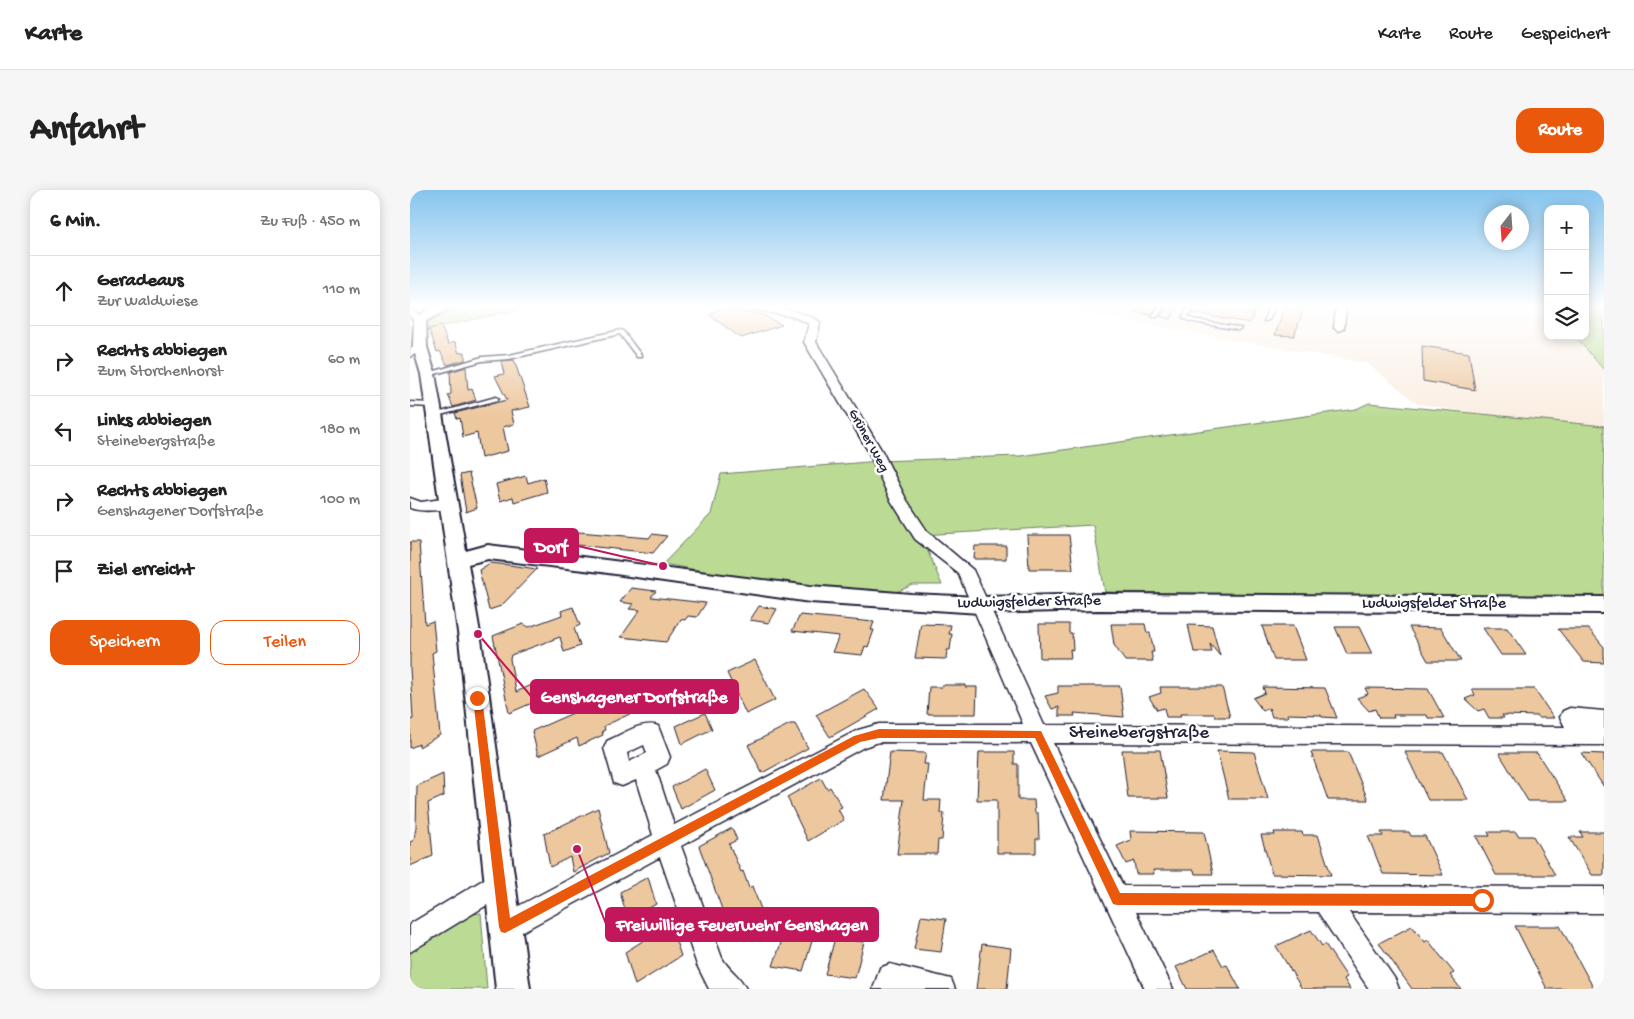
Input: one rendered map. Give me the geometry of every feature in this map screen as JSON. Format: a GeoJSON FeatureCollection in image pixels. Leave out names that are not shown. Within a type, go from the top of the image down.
{"type":"FeatureCollection","features":[{"type":"Feature","properties":{"kind":"street","name":"Grüner Weg"},"geometry":{"type":"LineString","coordinates":[[811,343],[875,451],[898,499],[921,535],[965,570],[980,605]]}},
{"type":"Feature","properties":{"kind":"street"},"geometry":{"type":"LineString","coordinates":[[415,350],[428,374],[432,410],[450,503],[513,989]]}},
{"type":"Feature","properties":{"kind":"street"},"geometry":{"type":"LineString","coordinates":[[410,503],[420,507],[450,503]]}},
{"type":"Feature","properties":{"kind":"street","name":"Ludwigsfelder Straße"},"geometry":{"type":"LineString","coordinates":[[458,559],[488,552],[810,594],[980,605],[1108,602],[1604,605]]}},
{"type":"Feature","properties":{"kind":"street"},"geometry":{"type":"LineString","coordinates":[[980,605],[1038,734],[1159,989]]}},
{"type":"Feature","properties":{"kind":"street"},"geometry":{"type":"LineString","coordinates":[[1582,735],[1570,717],[1604,720]]}},
{"type":"Feature","properties":{"kind":"street","name":"Steinebergstraße"},"geometry":{"type":"LineString","coordinates":[[505,927],[858,739],[879,734],[1604,736]]}},
{"type":"Feature","properties":{"kind":"street"},"geometry":{"type":"LineString","coordinates":[[643,766],[711,965],[719,980],[732,989]]}},
{"type":"Feature","properties":{"kind":"street"},"geometry":{"type":"LineString","coordinates":[[410,939],[500,882]]}},
{"type":"Feature","properties":{"kind":"street"},"geometry":{"type":"LineString","coordinates":[[1117,899],[1604,900]]}},
{"type":"Feature","properties":{"kind":"street"},"geometry":{"type":"LineString","coordinates":[[1325,900],[1385,989]]}},
{"type":"Feature","properties":{"kind":"street"},"geometry":{"type":"LineString","coordinates":[[887,989],[890,978],[941,989]]}},
{"type":"Feature","properties":{"kind":"lane"},"geometry":{"type":"LineString","coordinates":[[428,374],[482,359],[509,357],[570,343]]}},
{"type":"Feature","properties":{"kind":"lane"},"geometry":{"type":"LineString","coordinates":[[629,343],[639,356]]}},
{"type":"Feature","properties":{"kind":"lane"},"geometry":{"type":"LineString","coordinates":[[410,404],[432,410],[496,399]]}},
{"type":"Feature","properties":{"kind":"shaded area"},"geometry":{"type":"Polygon","coordinates":[[[1254,343],[1604,343],[1604,433],[1418,404],[1367,363],[1254,343]]]}},
{"type":"Feature","properties":{"kind":"green space"},"geometry":{"type":"Polygon","coordinates":[[[1581,343],[1604,343],[1604,370],[1581,343]]]}},
{"type":"Feature","properties":{"kind":"green space"},"geometry":{"type":"Polygon","coordinates":[[[1369,403],[1604,426],[1604,598],[1105,592],[1093,525],[921,535],[942,585],[913,585],[889,595],[812,590],[663,564],[711,514],[721,474],[880,461],[1020,456],[1356,409],[1369,403]]]}},
{"type":"Feature","properties":{"kind":"green space"},"geometry":{"type":"Polygon","coordinates":[[[481,913],[487,989],[410,989],[410,951],[459,916],[481,913]]]}},
{"type":"Feature","properties":{"kind":"building"},"geometry":{"type":"Polygon","coordinates":[[[434,343],[455,343],[459,353],[465,352],[465,360],[447,365],[440,351],[437,352],[434,343]]]}},
{"type":"Feature","properties":{"kind":"building"},"geometry":{"type":"Polygon","coordinates":[[[1422,346],[1469,353],[1475,390],[1423,381],[1422,346]]]}},
{"type":"Feature","properties":{"kind":"building"},"geometry":{"type":"Polygon","coordinates":[[[514,360],[530,407],[511,411],[514,424],[503,427],[508,451],[481,458],[477,433],[463,437],[460,418],[457,419],[455,413],[507,400],[495,376],[504,374],[501,361],[514,360]]]}},
{"type":"Feature","properties":{"kind":"building"},"geometry":{"type":"Polygon","coordinates":[[[466,367],[468,390],[472,389],[476,400],[453,407],[448,395],[451,394],[450,372],[466,367]]]}},
{"type":"Feature","properties":{"kind":"building"},"geometry":{"type":"Polygon","coordinates":[[[469,473],[477,508],[466,512],[460,475],[469,473]]]}},
{"type":"Feature","properties":{"kind":"building"},"geometry":{"type":"Polygon","coordinates":[[[526,476],[528,483],[544,478],[547,492],[514,502],[513,497],[500,501],[496,484],[526,476]]]}},
{"type":"Feature","properties":{"kind":"building"},"geometry":{"type":"Polygon","coordinates":[[[579,532],[649,538],[652,534],[667,536],[653,553],[568,544],[579,532]]]}},
{"type":"Feature","properties":{"kind":"building"},"geometry":{"type":"Polygon","coordinates":[[[1027,535],[1069,535],[1073,569],[1029,569],[1027,535]]]}},
{"type":"Feature","properties":{"kind":"building"},"geometry":{"type":"Polygon","coordinates":[[[410,542],[419,542],[425,624],[433,621],[436,651],[432,653],[440,735],[419,747],[419,744],[410,748],[410,720],[413,719],[410,669],[410,542]]]}},
{"type":"Feature","properties":{"kind":"building"},"geometry":{"type":"Polygon","coordinates":[[[975,546],[1006,546],[1006,559],[974,559],[975,546]]]}},
{"type":"Feature","properties":{"kind":"building"},"geometry":{"type":"Polygon","coordinates":[[[490,563],[537,569],[501,606],[489,610],[479,570],[490,563]]]}},
{"type":"Feature","properties":{"kind":"building"},"geometry":{"type":"Polygon","coordinates":[[[631,588],[656,591],[651,597],[706,603],[697,617],[688,616],[685,620],[681,619],[666,642],[621,637],[640,610],[629,609],[633,604],[620,602],[631,588]]]}},
{"type":"Feature","properties":{"kind":"building"},"geometry":{"type":"Polygon","coordinates":[[[759,606],[777,609],[769,623],[750,620],[759,606]]]}},
{"type":"Feature","properties":{"kind":"building"},"geometry":{"type":"Polygon","coordinates":[[[573,607],[580,625],[574,628],[580,646],[564,652],[560,637],[511,655],[510,659],[516,692],[534,684],[539,700],[509,713],[493,636],[523,624],[529,627],[562,615],[561,611],[573,607]]]}},
{"type":"Feature","properties":{"kind":"building"},"geometry":{"type":"Polygon","coordinates":[[[800,615],[874,622],[871,630],[874,630],[868,647],[865,646],[862,655],[832,652],[839,636],[792,631],[800,615]]]}},
{"type":"Feature","properties":{"kind":"building"},"geometry":{"type":"Polygon","coordinates":[[[921,624],[951,625],[949,634],[952,634],[950,650],[947,650],[946,659],[915,658],[921,624]]]}},
{"type":"Feature","properties":{"kind":"building"},"geometry":{"type":"Polygon","coordinates":[[[1039,624],[1069,624],[1069,633],[1072,633],[1073,650],[1070,649],[1071,658],[1040,658],[1039,624]]]}},
{"type":"Feature","properties":{"kind":"building"},"geometry":{"type":"Polygon","coordinates":[[[1111,624],[1145,624],[1147,633],[1150,633],[1154,652],[1151,652],[1153,661],[1125,661],[1114,645],[1111,624]]]}},
{"type":"Feature","properties":{"kind":"building"},"geometry":{"type":"Polygon","coordinates":[[[1188,625],[1212,626],[1220,656],[1210,644],[1212,652],[1194,652],[1188,625]]]}},
{"type":"Feature","properties":{"kind":"building"},"geometry":{"type":"Polygon","coordinates":[[[1262,626],[1293,626],[1306,660],[1274,660],[1262,626]]]}},
{"type":"Feature","properties":{"kind":"building"},"geometry":{"type":"Polygon","coordinates":[[[1335,627],[1359,627],[1372,654],[1347,654],[1335,627]]]}},
{"type":"Feature","properties":{"kind":"building"},"geometry":{"type":"Polygon","coordinates":[[[1409,627],[1441,628],[1461,661],[1428,661],[1409,627]]]}},
{"type":"Feature","properties":{"kind":"building"},"geometry":{"type":"Polygon","coordinates":[[[1483,628],[1507,628],[1526,655],[1501,655],[1483,628]]]}},
{"type":"Feature","properties":{"kind":"building"},"geometry":{"type":"Polygon","coordinates":[[[1558,629],[1589,629],[1604,647],[1604,663],[1584,662],[1558,629]]]}},
{"type":"Feature","properties":{"kind":"building"},"geometry":{"type":"Polygon","coordinates":[[[755,660],[775,700],[746,714],[727,673],[755,660]]]}},
{"type":"Feature","properties":{"kind":"building"},"geometry":{"type":"Polygon","coordinates":[[[639,684],[647,706],[604,726],[603,735],[579,746],[577,738],[538,756],[532,731],[639,684]]]}},
{"type":"Feature","properties":{"kind":"building"},"geometry":{"type":"Polygon","coordinates":[[[942,685],[977,687],[976,714],[927,714],[929,687],[941,687],[942,685]]]}},
{"type":"Feature","properties":{"kind":"building"},"geometry":{"type":"Polygon","coordinates":[[[1058,686],[1120,686],[1124,717],[1074,713],[1075,716],[1059,716],[1059,707],[1052,709],[1045,696],[1058,693],[1058,686]]]}},
{"type":"Feature","properties":{"kind":"building"},"geometry":{"type":"Polygon","coordinates":[[[1160,687],[1222,687],[1230,717],[1215,717],[1214,714],[1180,714],[1181,717],[1166,717],[1164,708],[1157,710],[1149,697],[1161,693],[1160,687]]]}},
{"type":"Feature","properties":{"kind":"building"},"geometry":{"type":"Polygon","coordinates":[[[1263,687],[1325,688],[1337,718],[1322,717],[1321,715],[1287,714],[1288,717],[1272,717],[1269,708],[1263,711],[1253,698],[1265,693],[1263,687]]]}},
{"type":"Feature","properties":{"kind":"building"},"geometry":{"type":"Polygon","coordinates":[[[1365,688],[1428,689],[1444,718],[1428,718],[1427,715],[1393,715],[1394,718],[1379,718],[1375,709],[1369,711],[1357,698],[1368,694],[1365,688]]]}},
{"type":"Feature","properties":{"kind":"building"},"geometry":{"type":"Polygon","coordinates":[[[864,689],[879,709],[830,737],[816,715],[864,689]]]}},
{"type":"Feature","properties":{"kind":"building"},"geometry":{"type":"Polygon","coordinates":[[[1472,689],[1534,689],[1554,718],[1502,715],[1504,718],[1489,718],[1484,709],[1478,711],[1465,699],[1475,695],[1472,689]]]}},
{"type":"Feature","properties":{"kind":"building"},"geometry":{"type":"Polygon","coordinates":[[[705,713],[712,729],[682,744],[676,726],[705,713]]]}},
{"type":"Feature","properties":{"kind":"building"},"geometry":{"type":"Polygon","coordinates":[[[790,724],[795,724],[808,748],[762,773],[748,745],[790,724]]]}},
{"type":"Feature","properties":{"kind":"building"},"geometry":{"type":"Polygon","coordinates":[[[1122,750],[1160,750],[1168,798],[1128,798],[1122,750]]]}},
{"type":"Feature","properties":{"kind":"building"},"geometry":{"type":"Polygon","coordinates":[[[1217,751],[1254,752],[1268,799],[1229,799],[1217,751]]]}},
{"type":"Feature","properties":{"kind":"building"},"geometry":{"type":"Polygon","coordinates":[[[890,752],[926,753],[924,764],[928,764],[924,800],[941,800],[940,813],[944,813],[942,840],[938,840],[937,854],[897,854],[904,800],[884,800],[890,752]]]}},
{"type":"Feature","properties":{"kind":"building"},"geometry":{"type":"Polygon","coordinates":[[[979,752],[1014,752],[1014,764],[1018,764],[1018,800],[1034,800],[1035,813],[1038,813],[1039,839],[1036,839],[1036,853],[997,853],[997,800],[977,800],[979,752]]]}},
{"type":"Feature","properties":{"kind":"building"},"geometry":{"type":"Polygon","coordinates":[[[1311,752],[1348,752],[1368,800],[1328,800],[1311,752]]]}},
{"type":"Feature","properties":{"kind":"building"},"geometry":{"type":"Polygon","coordinates":[[[1405,752],[1443,752],[1468,800],[1428,800],[1405,752]]]}},
{"type":"Feature","properties":{"kind":"building"},"geometry":{"type":"Polygon","coordinates":[[[1499,753],[1537,753],[1568,801],[1528,801],[1499,753]]]}},
{"type":"Feature","properties":{"kind":"building"},"geometry":{"type":"Polygon","coordinates":[[[1581,753],[1604,754],[1604,787],[1590,766],[1581,753]]]}},
{"type":"Feature","properties":{"kind":"building"},"geometry":{"type":"Polygon","coordinates":[[[705,769],[715,790],[681,809],[672,787],[705,769]]]}},
{"type":"Feature","properties":{"kind":"building"},"geometry":{"type":"Polygon","coordinates":[[[443,774],[444,796],[428,803],[433,856],[410,866],[410,842],[414,840],[416,827],[417,786],[443,774]]]}},
{"type":"Feature","properties":{"kind":"building"},"geometry":{"type":"Polygon","coordinates":[[[821,778],[827,789],[830,787],[842,807],[838,809],[844,820],[808,841],[787,797],[821,778]]]}},
{"type":"Feature","properties":{"kind":"building"},"geometry":{"type":"Polygon","coordinates":[[[598,808],[609,853],[573,872],[570,857],[550,867],[544,834],[598,808]]]}},
{"type":"Feature","properties":{"kind":"building"},"geometry":{"type":"Polygon","coordinates":[[[732,828],[737,840],[729,844],[741,872],[743,871],[749,888],[752,886],[763,914],[731,934],[699,846],[732,828]]]}},
{"type":"Feature","properties":{"kind":"building"},"geometry":{"type":"Polygon","coordinates":[[[1130,831],[1204,832],[1213,874],[1195,874],[1194,870],[1153,870],[1154,874],[1136,874],[1134,861],[1126,864],[1117,846],[1131,840],[1130,831]]]}},
{"type":"Feature","properties":{"kind":"building"},"geometry":{"type":"Polygon","coordinates":[[[1274,832],[1302,832],[1303,835],[1318,835],[1331,875],[1272,874],[1261,835],[1275,835],[1274,832]]]}},
{"type":"Feature","properties":{"kind":"building"},"geometry":{"type":"Polygon","coordinates":[[[1381,832],[1409,832],[1411,836],[1425,836],[1443,875],[1383,874],[1368,836],[1383,836],[1381,832]]]}},
{"type":"Feature","properties":{"kind":"building"},"geometry":{"type":"Polygon","coordinates":[[[1488,832],[1516,832],[1518,836],[1533,836],[1555,875],[1496,875],[1476,836],[1490,836],[1488,832]]]}},
{"type":"Feature","properties":{"kind":"building"},"geometry":{"type":"Polygon","coordinates":[[[1580,832],[1604,832],[1604,875],[1592,875],[1569,837],[1583,837],[1580,832]]]}},
{"type":"Feature","properties":{"kind":"building"},"geometry":{"type":"Polygon","coordinates":[[[648,877],[656,904],[628,920],[620,892],[648,877]]]}},
{"type":"Feature","properties":{"kind":"building"},"geometry":{"type":"Polygon","coordinates":[[[921,916],[946,919],[941,952],[914,949],[921,916]]]}},
{"type":"Feature","properties":{"kind":"building"},"geometry":{"type":"Polygon","coordinates":[[[670,924],[681,956],[635,985],[625,952],[670,924]]]}},
{"type":"Feature","properties":{"kind":"building"},"geometry":{"type":"Polygon","coordinates":[[[1412,926],[1425,942],[1428,940],[1454,973],[1450,975],[1461,989],[1412,989],[1379,943],[1412,926]]]}},
{"type":"Feature","properties":{"kind":"building"},"geometry":{"type":"Polygon","coordinates":[[[1515,926],[1560,926],[1594,989],[1547,989],[1515,926]]]}},
{"type":"Feature","properties":{"kind":"building"},"geometry":{"type":"Polygon","coordinates":[[[1311,930],[1322,946],[1325,944],[1347,977],[1344,979],[1350,989],[1302,989],[1276,946],[1311,930]]]}},
{"type":"Feature","properties":{"kind":"building"},"geometry":{"type":"Polygon","coordinates":[[[784,934],[813,938],[803,971],[773,966],[784,934]]]}},
{"type":"Feature","properties":{"kind":"building"},"geometry":{"type":"Polygon","coordinates":[[[835,938],[864,942],[855,978],[825,974],[835,938]]]}},
{"type":"Feature","properties":{"kind":"building"},"geometry":{"type":"Polygon","coordinates":[[[982,944],[1011,948],[1007,989],[976,989],[982,944]]]}},
{"type":"Feature","properties":{"kind":"building"},"geometry":{"type":"Polygon","coordinates":[[[1214,950],[1223,966],[1227,965],[1240,989],[1187,989],[1176,967],[1214,950]]]}},
{"type":"Feature","properties":{"kind":"place","name":"Dorf"},"geometry":{"type":"Point","coordinates":[663,566]}},
{"type":"Feature","properties":{"kind":"place","name":"Genshagener Dorfstraße"},"geometry":{"type":"Point","coordinates":[478,634]}},
{"type":"Feature","properties":{"kind":"place","name":"Freiwillige Feuerwehr Genshagen"},"geometry":{"type":"Point","coordinates":[577,849]}},
{"type":"Feature","properties":{"kind":"route"},"geometry":{"type":"LineString","coordinates":[[477,698],[505,927],[858,739],[879,734],[1038,734],[1117,899],[1482,900]]}}]}
